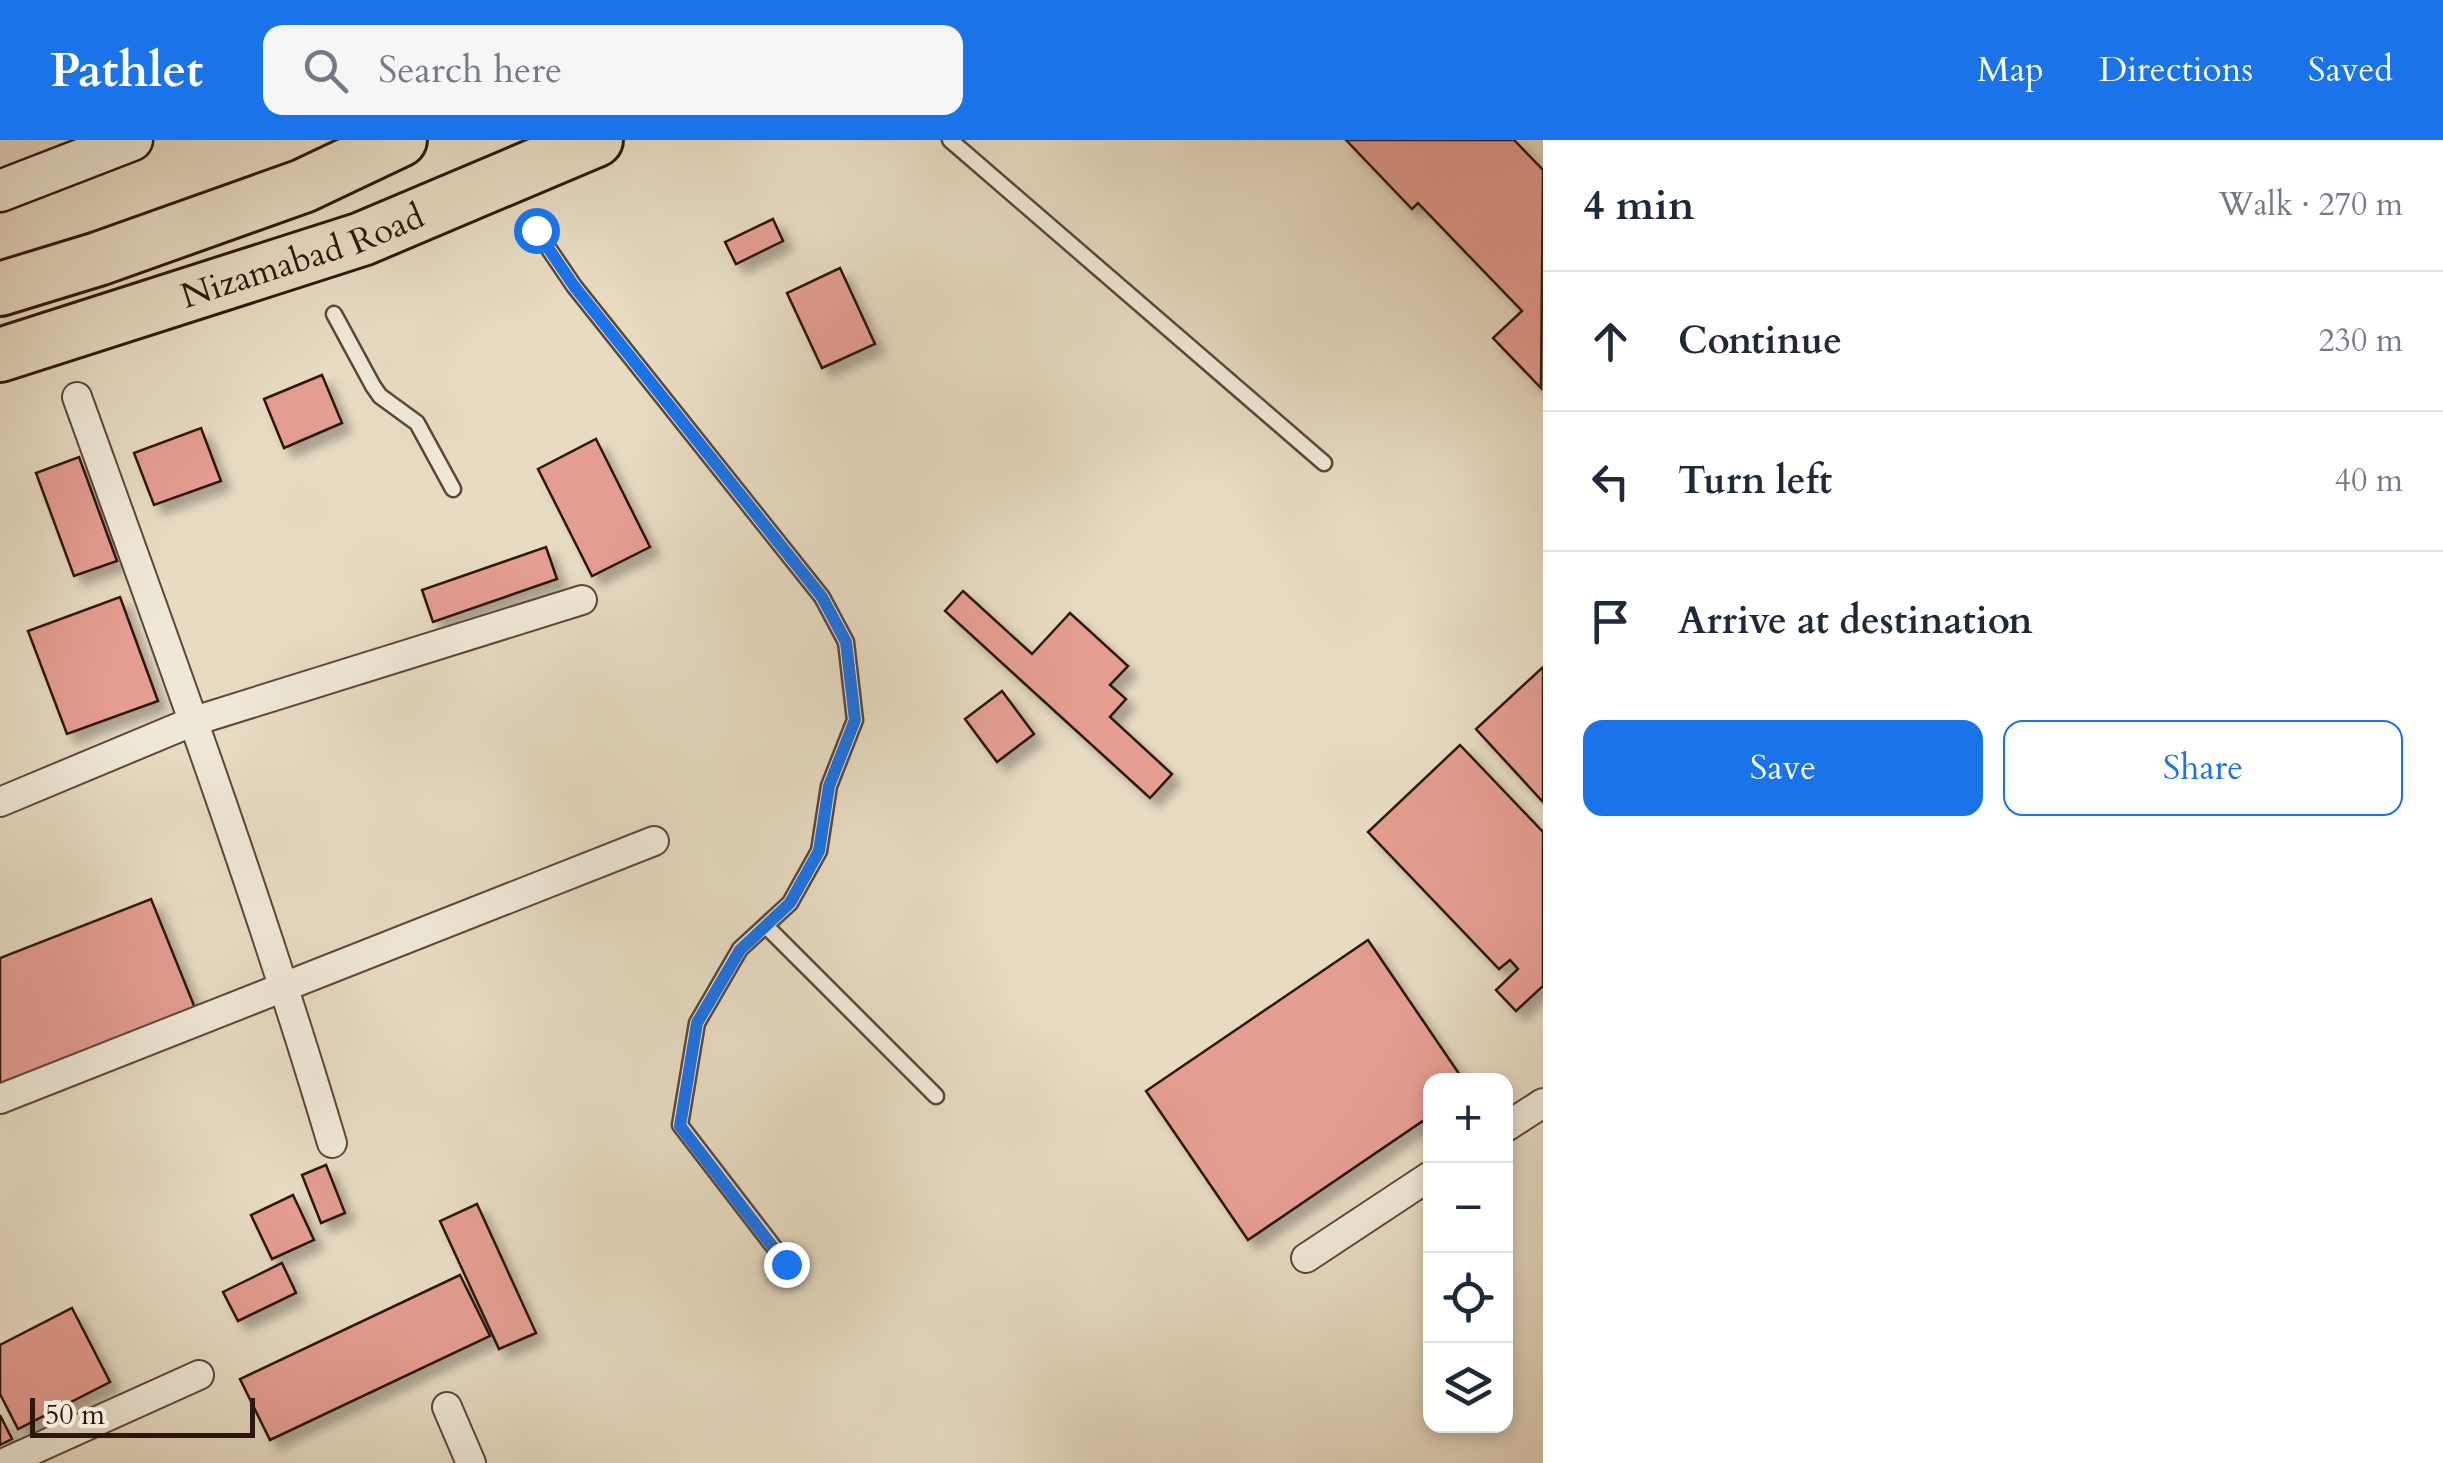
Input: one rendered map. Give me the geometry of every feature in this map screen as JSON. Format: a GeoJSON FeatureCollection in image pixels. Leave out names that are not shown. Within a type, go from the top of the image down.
{"type":"FeatureCollection","features":[{"type":"Feature","properties":{"kind":"highway","name":"Nizamabad Road"},"geometry":{"type":"LineString","coordinates":[[0,289],[98,259],[304,186],[400,140]]}},
{"type":"Feature","properties":{"kind":"highway","name":"Nizamabad Road"},"geometry":{"type":"LineString","coordinates":[[0,355],[362,239],[596,140]]}},
{"type":"Feature","properties":{"kind":"main road"},"geometry":{"type":"LineString","coordinates":[[0,191],[132,140]]}},
{"type":"Feature","properties":{"kind":"street"},"geometry":{"type":"LineString","coordinates":[[77,397],[286,988],[332,1143]]}},
{"type":"Feature","properties":{"kind":"street"},"geometry":{"type":"LineString","coordinates":[[0,802],[194,721],[582,600]]}},
{"type":"Feature","properties":{"kind":"street"},"geometry":{"type":"LineString","coordinates":[[0,1099],[654,841]]}},
{"type":"Feature","properties":{"kind":"street"},"geometry":{"type":"LineString","coordinates":[[1513,1123],[1543,1103]]}},
{"type":"Feature","properties":{"kind":"street"},"geometry":{"type":"LineString","coordinates":[[1306,1258],[1423,1181]]}},
{"type":"Feature","properties":{"kind":"street"},"geometry":{"type":"LineString","coordinates":[[4,1463],[199,1375]]}},
{"type":"Feature","properties":{"kind":"street"},"geometry":{"type":"LineString","coordinates":[[447,1407],[471,1463]]}},
{"type":"Feature","properties":{"kind":"lane"},"geometry":{"type":"LineString","coordinates":[[950,140],[1324,463]]}},
{"type":"Feature","properties":{"kind":"lane"},"geometry":{"type":"LineString","coordinates":[[536,230],[574,286],[822,597],[846,642],[855,720],[829,786],[819,851],[790,903],[740,950],[697,1023],[680,1126],[786,1264]]}},
{"type":"Feature","properties":{"kind":"lane"},"geometry":{"type":"LineString","coordinates":[[334,314],[373,386],[380,396],[417,423],[453,490]]}},
{"type":"Feature","properties":{"kind":"lane"},"geometry":{"type":"LineString","coordinates":[[766,926],[936,1096]]}},
{"type":"Feature","properties":{"kind":"building"},"geometry":{"type":"Polygon","coordinates":[[[1346,140],[1514,140],[1543,170],[1541,388],[1493,338],[1522,311],[1418,203],[1412,209],[1346,140]]]}},
{"type":"Feature","properties":{"kind":"building"},"geometry":{"type":"Polygon","coordinates":[[[773,219],[783,241],[736,264],[725,242],[773,219]]]}},
{"type":"Feature","properties":{"kind":"building"},"geometry":{"type":"Polygon","coordinates":[[[840,268],[875,344],[822,368],[787,293],[840,268]]]}},
{"type":"Feature","properties":{"kind":"building"},"geometry":{"type":"Polygon","coordinates":[[[322,375],[342,423],[284,448],[264,399],[322,375]]]}},
{"type":"Feature","properties":{"kind":"building"},"geometry":{"type":"Polygon","coordinates":[[[201,428],[221,481],[154,505],[134,453],[201,428]]]}},
{"type":"Feature","properties":{"kind":"building"},"geometry":{"type":"Polygon","coordinates":[[[596,439],[650,547],[592,576],[538,469],[596,439]]]}},
{"type":"Feature","properties":{"kind":"building"},"geometry":{"type":"Polygon","coordinates":[[[79,457],[117,561],[74,576],[36,473],[79,457]]]}},
{"type":"Feature","properties":{"kind":"building"},"geometry":{"type":"Polygon","coordinates":[[[546,547],[557,579],[433,622],[422,590],[546,547]]]}},
{"type":"Feature","properties":{"kind":"building"},"geometry":{"type":"Polygon","coordinates":[[[963,591],[1032,654],[1070,613],[1128,666],[1110,685],[1126,699],[1110,717],[1172,774],[1150,798],[945,611],[963,591]]]}},
{"type":"Feature","properties":{"kind":"building"},"geometry":{"type":"Polygon","coordinates":[[[120,597],[158,701],[67,734],[28,631],[120,597]]]}},
{"type":"Feature","properties":{"kind":"building"},"geometry":{"type":"Polygon","coordinates":[[[1543,667],[1543,802],[1476,729],[1543,667]]]}},
{"type":"Feature","properties":{"kind":"building"},"geometry":{"type":"Polygon","coordinates":[[[1002,691],[1034,734],[997,762],[965,719],[1002,691]]]}},
{"type":"Feature","properties":{"kind":"building"},"geometry":{"type":"Polygon","coordinates":[[[1460,745],[1543,832],[1543,986],[1516,1011],[1496,990],[1518,969],[1510,960],[1499,969],[1368,832],[1460,745]]]}},
{"type":"Feature","properties":{"kind":"building"},"geometry":{"type":"Polygon","coordinates":[[[151,899],[199,1018],[0,1096],[0,958],[151,899]]]}},
{"type":"Feature","properties":{"kind":"building"},"geometry":{"type":"Polygon","coordinates":[[[1368,940],[1459,1073],[1423,1073],[1423,1121],[1248,1240],[1146,1091],[1368,940]]]}},
{"type":"Feature","properties":{"kind":"building"},"geometry":{"type":"Polygon","coordinates":[[[326,1165],[345,1213],[321,1223],[302,1175],[326,1165]]]}},
{"type":"Feature","properties":{"kind":"building"},"geometry":{"type":"Polygon","coordinates":[[[293,1195],[314,1240],[272,1259],[251,1215],[293,1195]]]}},
{"type":"Feature","properties":{"kind":"building"},"geometry":{"type":"Polygon","coordinates":[[[477,1204],[536,1333],[499,1349],[440,1221],[477,1204]]]}},
{"type":"Feature","properties":{"kind":"building"},"geometry":{"type":"Polygon","coordinates":[[[282,1263],[296,1293],[238,1321],[223,1292],[282,1263]]]}},
{"type":"Feature","properties":{"kind":"building"},"geometry":{"type":"Polygon","coordinates":[[[460,1275],[490,1336],[270,1440],[240,1379],[460,1275]]]}},
{"type":"Feature","properties":{"kind":"building"},"geometry":{"type":"Polygon","coordinates":[[[72,1308],[110,1382],[18,1429],[0,1394],[0,1345],[72,1308]]]}},
{"type":"Feature","properties":{"kind":"building"},"geometry":{"type":"Polygon","coordinates":[[[0,1415],[12,1439],[0,1445],[0,1415]]]}},
{"type":"Feature","properties":{"kind":"route"},"geometry":{"type":"LineString","coordinates":[[536,230],[574,286],[822,597],[846,642],[855,720],[829,786],[819,851],[790,903],[740,950],[697,1023],[680,1126],[786,1264]]}}]}
